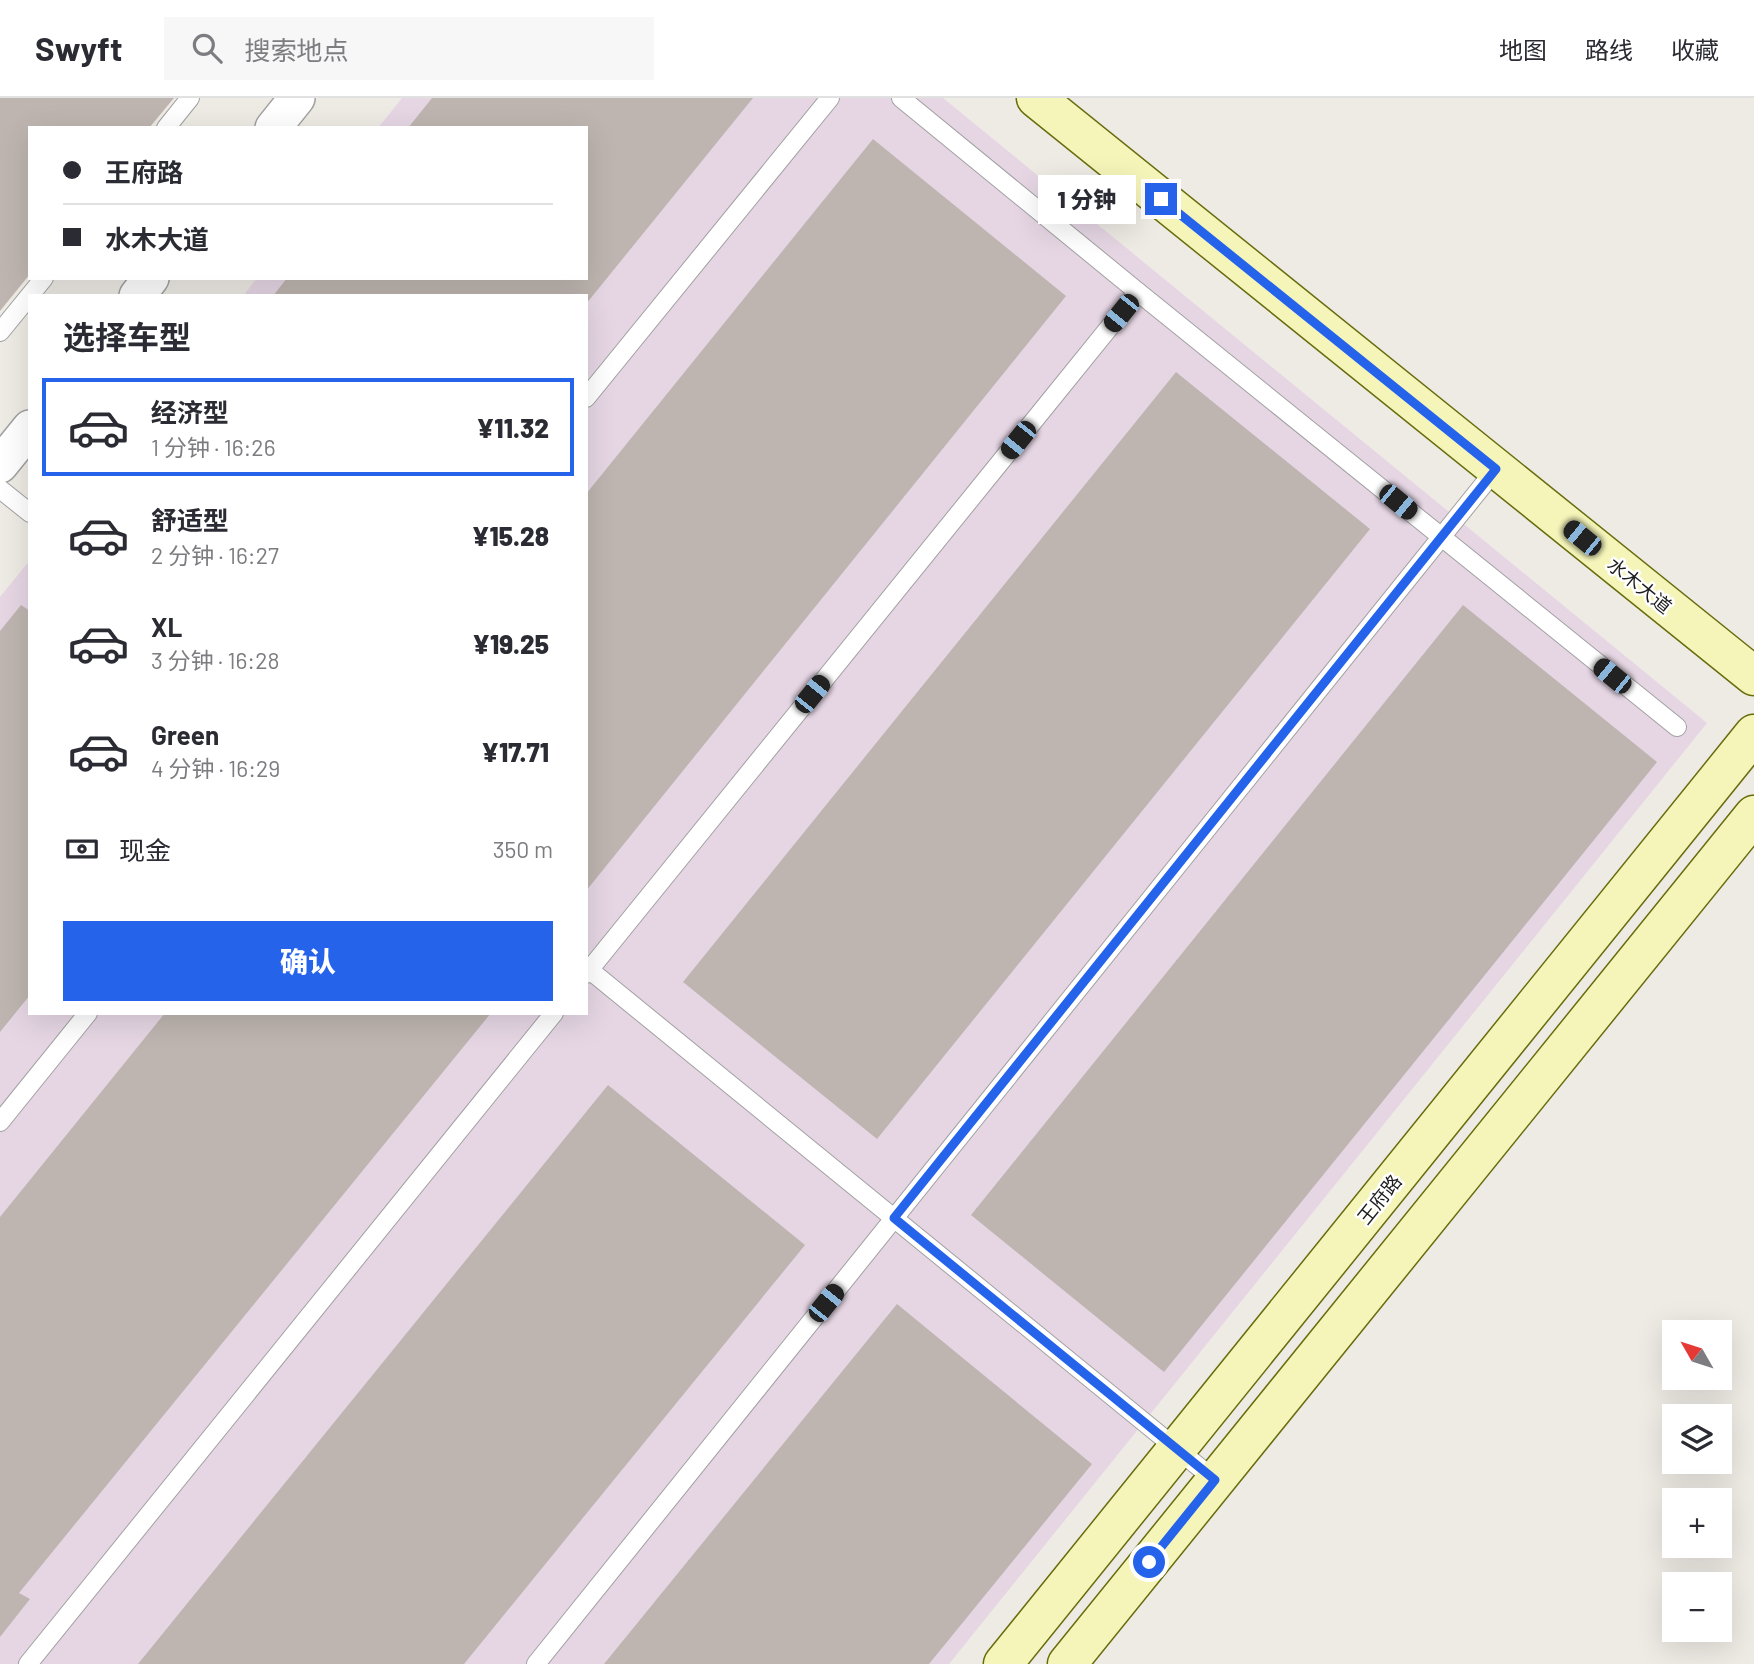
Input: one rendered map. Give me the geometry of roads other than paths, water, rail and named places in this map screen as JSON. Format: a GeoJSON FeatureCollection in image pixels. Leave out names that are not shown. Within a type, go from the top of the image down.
{"type":"FeatureCollection","features":[{"type":"Feature","properties":{"kind":"street"},"geometry":{"type":"LineString","coordinates":[[275,126],[297,98]]}},
{"type":"Feature","properties":{"kind":"street","name":"水木大道"},"geometry":{"type":"LineString","coordinates":[[1036,98],[1754,676]]}},
{"type":"Feature","properties":{"kind":"street"},"geometry":{"type":"LineString","coordinates":[[139,294],[149,280]]}},
{"type":"Feature","properties":{"kind":"street"},"geometry":{"type":"LineString","coordinates":[[0,465],[28,430]]}},
{"type":"Feature","properties":{"kind":"street","name":"王府路"},"geometry":{"type":"LineString","coordinates":[[1003,1664],[1754,734]]}},
{"type":"Feature","properties":{"kind":"street"},"geometry":{"type":"LineString","coordinates":[[1067,1664],[1754,815]]}},
{"type":"Feature","properties":{"kind":"lane"},"geometry":{"type":"LineString","coordinates":[[168,126],[190,98]]}},
{"type":"Feature","properties":{"kind":"lane"},"geometry":{"type":"LineString","coordinates":[[588,396],[830,98]]}},
{"type":"Feature","properties":{"kind":"lane"},"geometry":{"type":"LineString","coordinates":[[901,98],[1677,727]]}},
{"type":"Feature","properties":{"kind":"lane"},"geometry":{"type":"LineString","coordinates":[[31,294],[42,280]]}},
{"type":"Feature","properties":{"kind":"lane"},"geometry":{"type":"LineString","coordinates":[[588,969],[1138,292]]}},
{"type":"Feature","properties":{"kind":"lane"},"geometry":{"type":"LineString","coordinates":[[0,332],[28,298]]}},
{"type":"Feature","properties":{"kind":"lane"},"geometry":{"type":"LineString","coordinates":[[536,1664],[1496,469]]}},
{"type":"Feature","properties":{"kind":"lane"},"geometry":{"type":"LineString","coordinates":[[0,489],[28,511]]}},
{"type":"Feature","properties":{"kind":"lane"},"geometry":{"type":"LineString","coordinates":[[588,971],[1215,1480]]}},
{"type":"Feature","properties":{"kind":"lane"},"geometry":{"type":"LineString","coordinates":[[0,1122],[86,1015]]}},
{"type":"Feature","properties":{"kind":"lane"},"geometry":{"type":"LineString","coordinates":[[28,1664],[552,1015]]}}]}
